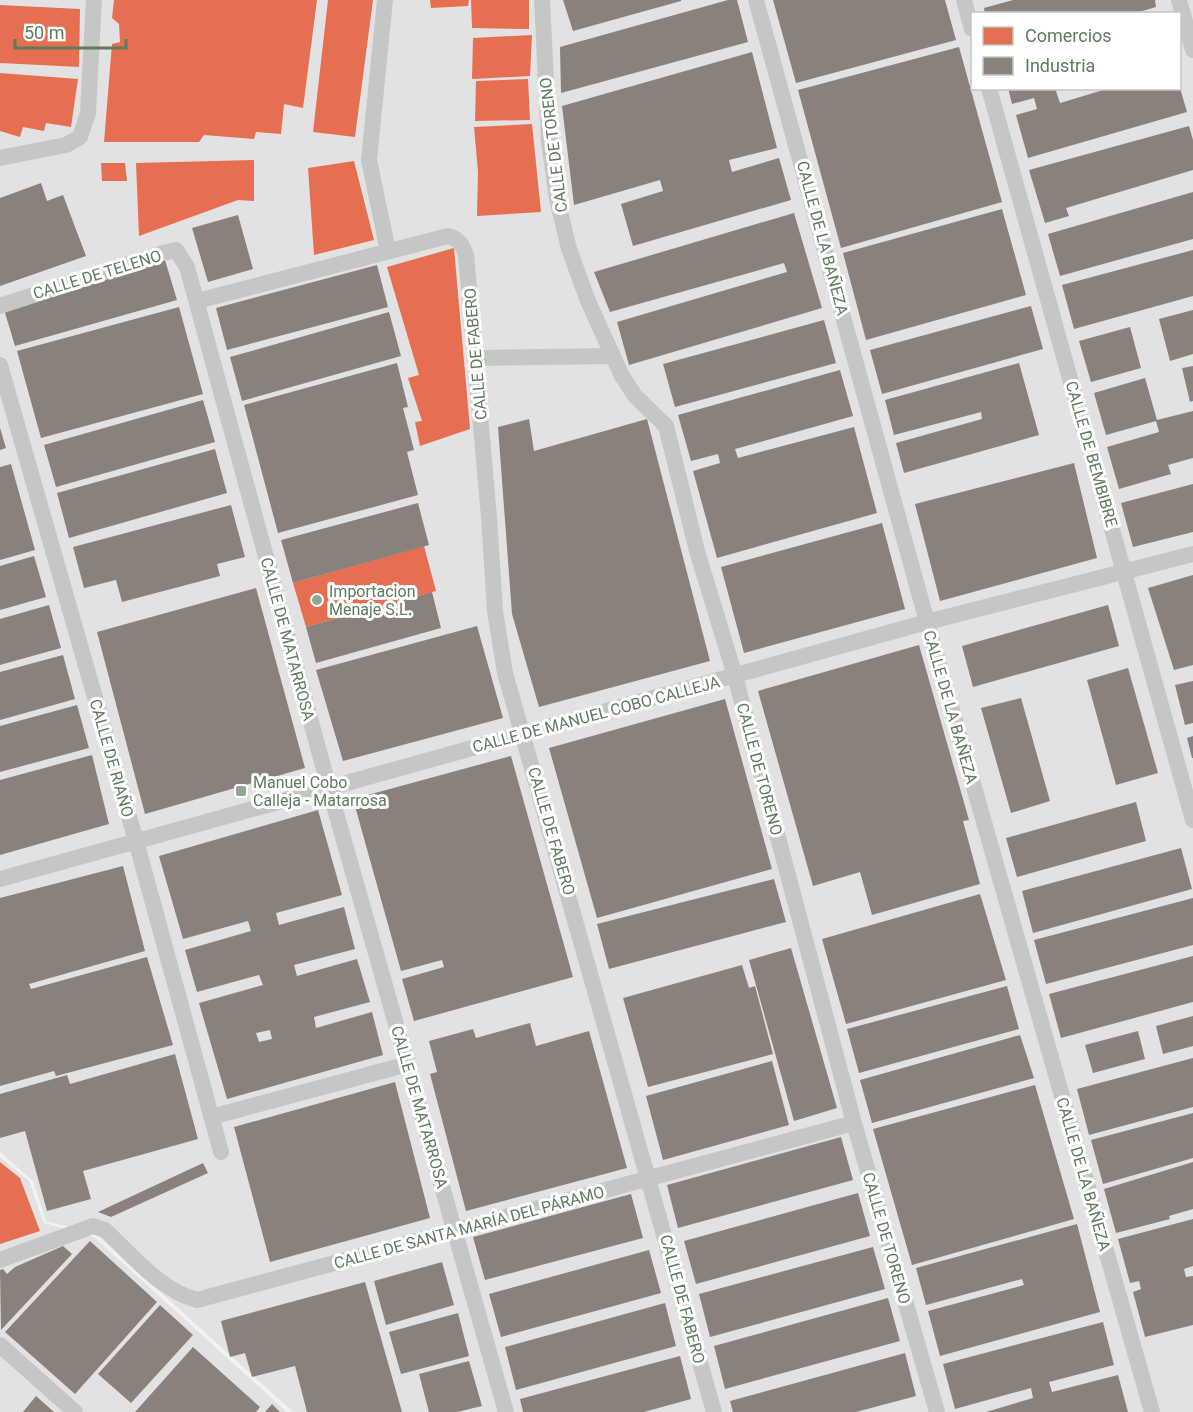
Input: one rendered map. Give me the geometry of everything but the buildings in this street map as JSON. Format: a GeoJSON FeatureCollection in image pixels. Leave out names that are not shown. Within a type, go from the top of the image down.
{"type":"FeatureCollection","features":[{"type":"Feature","properties":{"kind":"street"},"geometry":{"type":"LineString","coordinates":[[0,158],[66,146],[80,137],[88,112],[94,0]]}},
{"type":"Feature","properties":{"kind":"street"},"geometry":{"type":"LineString","coordinates":[[197,301],[388,251],[369,160],[386,0]]}},
{"type":"Feature","properties":{"kind":"street","name":"CALLE DE TORENO"},"geometry":{"type":"LineString","coordinates":[[542,0],[545,86],[557,199],[569,249],[584,291],[613,356],[635,396],[666,426],[697,551],[735,676],[855,1123],[937,1412]]}},
{"type":"Feature","properties":{"kind":"street","name":"CALLE DE LA BAÑEZA"},"geometry":{"type":"LineString","coordinates":[[756,0],[927,622],[1152,1412]]}},
{"type":"Feature","properties":{"kind":"street"},"geometry":{"type":"LineString","coordinates":[[964,0],[971,25]]}},
{"type":"Feature","properties":{"kind":"street"},"geometry":{"type":"LineString","coordinates":[[1179,0],[1193,50]]}},
{"type":"Feature","properties":{"kind":"street","name":"CALLE DE BEMBIBRE"},"geometry":{"type":"LineString","coordinates":[[990,90],[1193,820]]}},
{"type":"Feature","properties":{"kind":"street","name":"CALLE DE FABERO"},"geometry":{"type":"LineString","coordinates":[[388,251],[448,236],[456,238],[462,244],[466,255],[495,611],[505,673],[524,733],[714,1412]]}},
{"type":"Feature","properties":{"kind":"street","name":"CALLE DE TELENO"},"geometry":{"type":"LineString","coordinates":[[0,306],[176,250],[187,267],[197,301]]}},
{"type":"Feature","properties":{"kind":"street","name":"CALLE DE MATARROSA"},"geometry":{"type":"LineString","coordinates":[[197,301],[329,788],[506,1412]]}},
{"type":"Feature","properties":{"kind":"street"},"geometry":{"type":"LineString","coordinates":[[475,358],[613,356]]}},
{"type":"Feature","properties":{"kind":"street","name":"CALLE DE RIAÑO"},"geometry":{"type":"LineString","coordinates":[[0,365],[136,841],[220,1152]]}},
{"type":"Feature","properties":{"kind":"street","name":"CALLE DE MANUEL COBO CALLEJA"},"geometry":{"type":"LineString","coordinates":[[0,879],[927,622],[1193,554]]}},
{"type":"Feature","properties":{"kind":"street"},"geometry":{"type":"LineString","coordinates":[[211,1117],[408,1064]]}},
{"type":"Feature","properties":{"kind":"street","name":"CALLE DE SANTA MARÍA DEL PÁRAMO"},"geometry":{"type":"LineString","coordinates":[[0,1260],[93,1226],[105,1230],[181,1296],[197,1300],[855,1123]]}},
{"type":"Feature","properties":{"kind":"street"},"geometry":{"type":"LineString","coordinates":[[0,1345],[75,1412]]}},
{"type":"Feature","properties":{"kind":"shaded area"},"geometry":{"type":"Polygon","coordinates":[[[0,0],[1193,0],[1193,1412],[293,1412],[96,1234],[46,1221],[33,1181],[0,1152],[0,0]]]}},
{"type":"Feature","properties":{"kind":"shaded area"},"geometry":{"type":"Polygon","coordinates":[[[0,1157],[29,1181],[44,1223],[94,1237],[287,1412],[0,1412],[0,1157]]]}},
{"type":"Feature","properties":{"kind":"place","name":"Importacion Menaje S.L."},"geometry":{"type":"Point","coordinates":[317,600]}},
{"type":"Feature","properties":{"kind":"place","name":"Manuel Cobo Calleja - Matarrosa"},"geometry":{"type":"Point","coordinates":[241,791]}}]}
